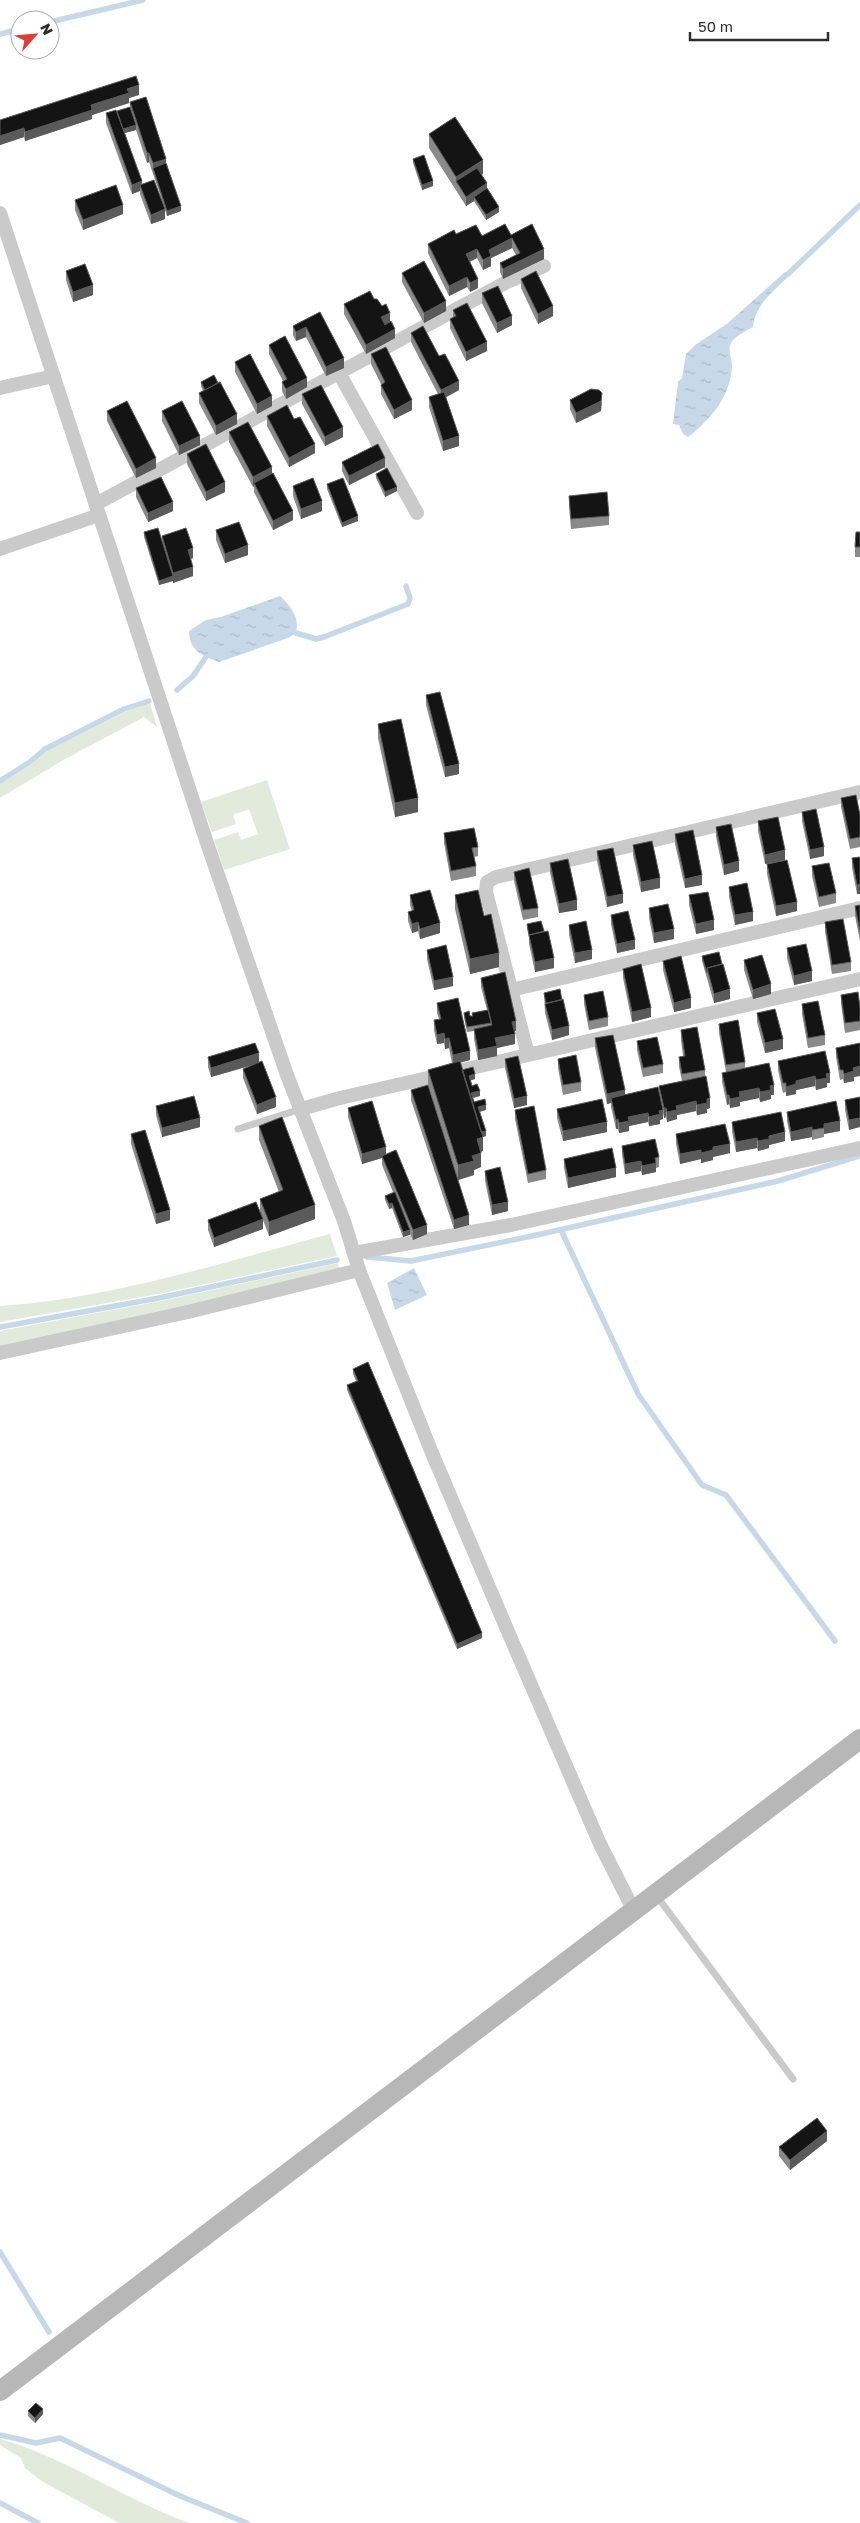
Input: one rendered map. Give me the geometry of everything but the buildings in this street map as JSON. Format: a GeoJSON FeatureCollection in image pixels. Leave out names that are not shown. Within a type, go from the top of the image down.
{"type":"FeatureCollection","features":[{"type":"Feature","properties":{"kind":"main road"},"geometry":{"type":"LineString","coordinates":[[0,2391],[860,1739]]}},
{"type":"Feature","properties":{"kind":"street"},"geometry":{"type":"LineString","coordinates":[[0,213],[207,843],[300,1109],[359,1270],[432,1453],[600,1844],[634,1911]]}},
{"type":"Feature","properties":{"kind":"street"},"geometry":{"type":"LineString","coordinates":[[0,549],[97,510],[339,373],[505,283],[544,266]]}},
{"type":"Feature","properties":{"kind":"street"},"geometry":{"type":"LineString","coordinates":[[339,373],[417,513]]}},
{"type":"Feature","properties":{"kind":"street"},"geometry":{"type":"LineString","coordinates":[[0,388],[54,376]]}},
{"type":"Feature","properties":{"kind":"street"},"geometry":{"type":"LineString","coordinates":[[528,1054],[486,892],[487,882],[491,879],[860,792]]}},
{"type":"Feature","properties":{"kind":"street"},"geometry":{"type":"LineString","coordinates":[[511,990],[860,908]]}},
{"type":"Feature","properties":{"kind":"street"},"geometry":{"type":"LineString","coordinates":[[300,1109],[528,1054],[860,979]]}},
{"type":"Feature","properties":{"kind":"street"},"geometry":{"type":"LineString","coordinates":[[354,1253],[511,1225],[860,1148]]}},
{"type":"Feature","properties":{"kind":"street"},"geometry":{"type":"LineString","coordinates":[[0,1353],[188,1312],[359,1270]]}},
{"type":"Feature","properties":{"kind":"lane"},"geometry":{"type":"LineString","coordinates":[[238,1130],[300,1109]]}},
{"type":"Feature","properties":{"kind":"lane"},"geometry":{"type":"LineString","coordinates":[[656,1894],[793,2079]]}},
{"type":"Feature","properties":{"kind":"green space"},"geometry":{"type":"Polygon","coordinates":[[[150,703],[157,727],[144,717],[65,759],[0,798],[0,784],[31,765],[47,751],[125,712],[150,703]]]}},
{"type":"Feature","properties":{"kind":"green space"},"geometry":{"type":"Polygon","coordinates":[[[267,780],[290,849],[224,870],[214,840],[238,832],[241,840],[258,834],[249,809],[233,815],[236,824],[212,832],[201,802],[267,780]]]}},
{"type":"Feature","properties":{"kind":"green space"},"geometry":{"type":"Polygon","coordinates":[[[330,1234],[337,1256],[158,1294],[0,1322],[0,1306],[83,1296],[125,1288],[330,1234]]]}},
{"type":"Feature","properties":{"kind":"green space"},"geometry":{"type":"Polygon","coordinates":[[[338,1263],[339,1268],[187,1306],[0,1347],[0,1331],[161,1301],[338,1263]]]}},
{"type":"Feature","properties":{"kind":"green space"},"geometry":{"type":"Polygon","coordinates":[[[0,2439],[48,2457],[189,2523],[119,2523],[43,2482],[25,2468],[21,2458],[0,2445],[0,2439]]]}},
{"type":"Feature","properties":{"kind":"water"},"geometry":{"type":"Polygon","coordinates":[[[785,272],[791,274],[762,304],[753,327],[738,336],[731,343],[729,348],[732,366],[731,377],[720,404],[692,434],[688,437],[683,434],[679,425],[673,424],[678,382],[682,378],[686,354],[695,345],[728,323],[785,272]]]}},
{"type":"Feature","properties":{"kind":"water"},"geometry":{"type":"Polygon","coordinates":[[[280,596],[291,608],[297,622],[296,633],[288,638],[219,662],[202,655],[191,643],[189,631],[206,620],[221,617],[280,596]]]}},
{"type":"Feature","properties":{"kind":"water"},"geometry":{"type":"Polygon","coordinates":[[[414,1268],[427,1295],[395,1310],[387,1283],[414,1268]]]}},
{"type":"Feature","properties":{"kind":"waterway"},"geometry":{"type":"LineString","coordinates":[[60,20],[143,0]]}},
{"type":"Feature","properties":{"kind":"waterway"},"geometry":{"type":"LineString","coordinates":[[0,34],[10,32]]}},
{"type":"Feature","properties":{"kind":"waterway"},"geometry":{"type":"LineString","coordinates":[[788,274],[860,205]]}},
{"type":"Feature","properties":{"kind":"waterway"},"geometry":{"type":"LineString","coordinates":[[296,633],[316,639],[324,637],[408,604],[410,598],[406,586]]}},
{"type":"Feature","properties":{"kind":"waterway"},"geometry":{"type":"LineString","coordinates":[[177,690],[193,676],[206,657]]}},
{"type":"Feature","properties":{"kind":"waterway"},"geometry":{"type":"LineString","coordinates":[[0,781],[30,762],[45,749],[124,709],[149,701]]}},
{"type":"Feature","properties":{"kind":"waterway"},"geometry":{"type":"LineString","coordinates":[[367,1257],[411,1261],[778,1181],[860,1156]]}},
{"type":"Feature","properties":{"kind":"waterway"},"geometry":{"type":"LineString","coordinates":[[561,1230],[638,1394],[702,1485],[726,1495],[835,1641]]}},
{"type":"Feature","properties":{"kind":"waterway"},"geometry":{"type":"LineString","coordinates":[[0,1327],[159,1298],[337,1260]]}},
{"type":"Feature","properties":{"kind":"waterway"},"geometry":{"type":"LineString","coordinates":[[0,2252],[49,2332]]}},
{"type":"Feature","properties":{"kind":"waterway"},"geometry":{"type":"LineString","coordinates":[[0,2435],[36,2443],[60,2438],[180,2496],[247,2523]]}},
{"type":"Feature","properties":{"kind":"waterway"},"geometry":{"type":"LineString","coordinates":[[0,2503],[38,2523]]}}]}
